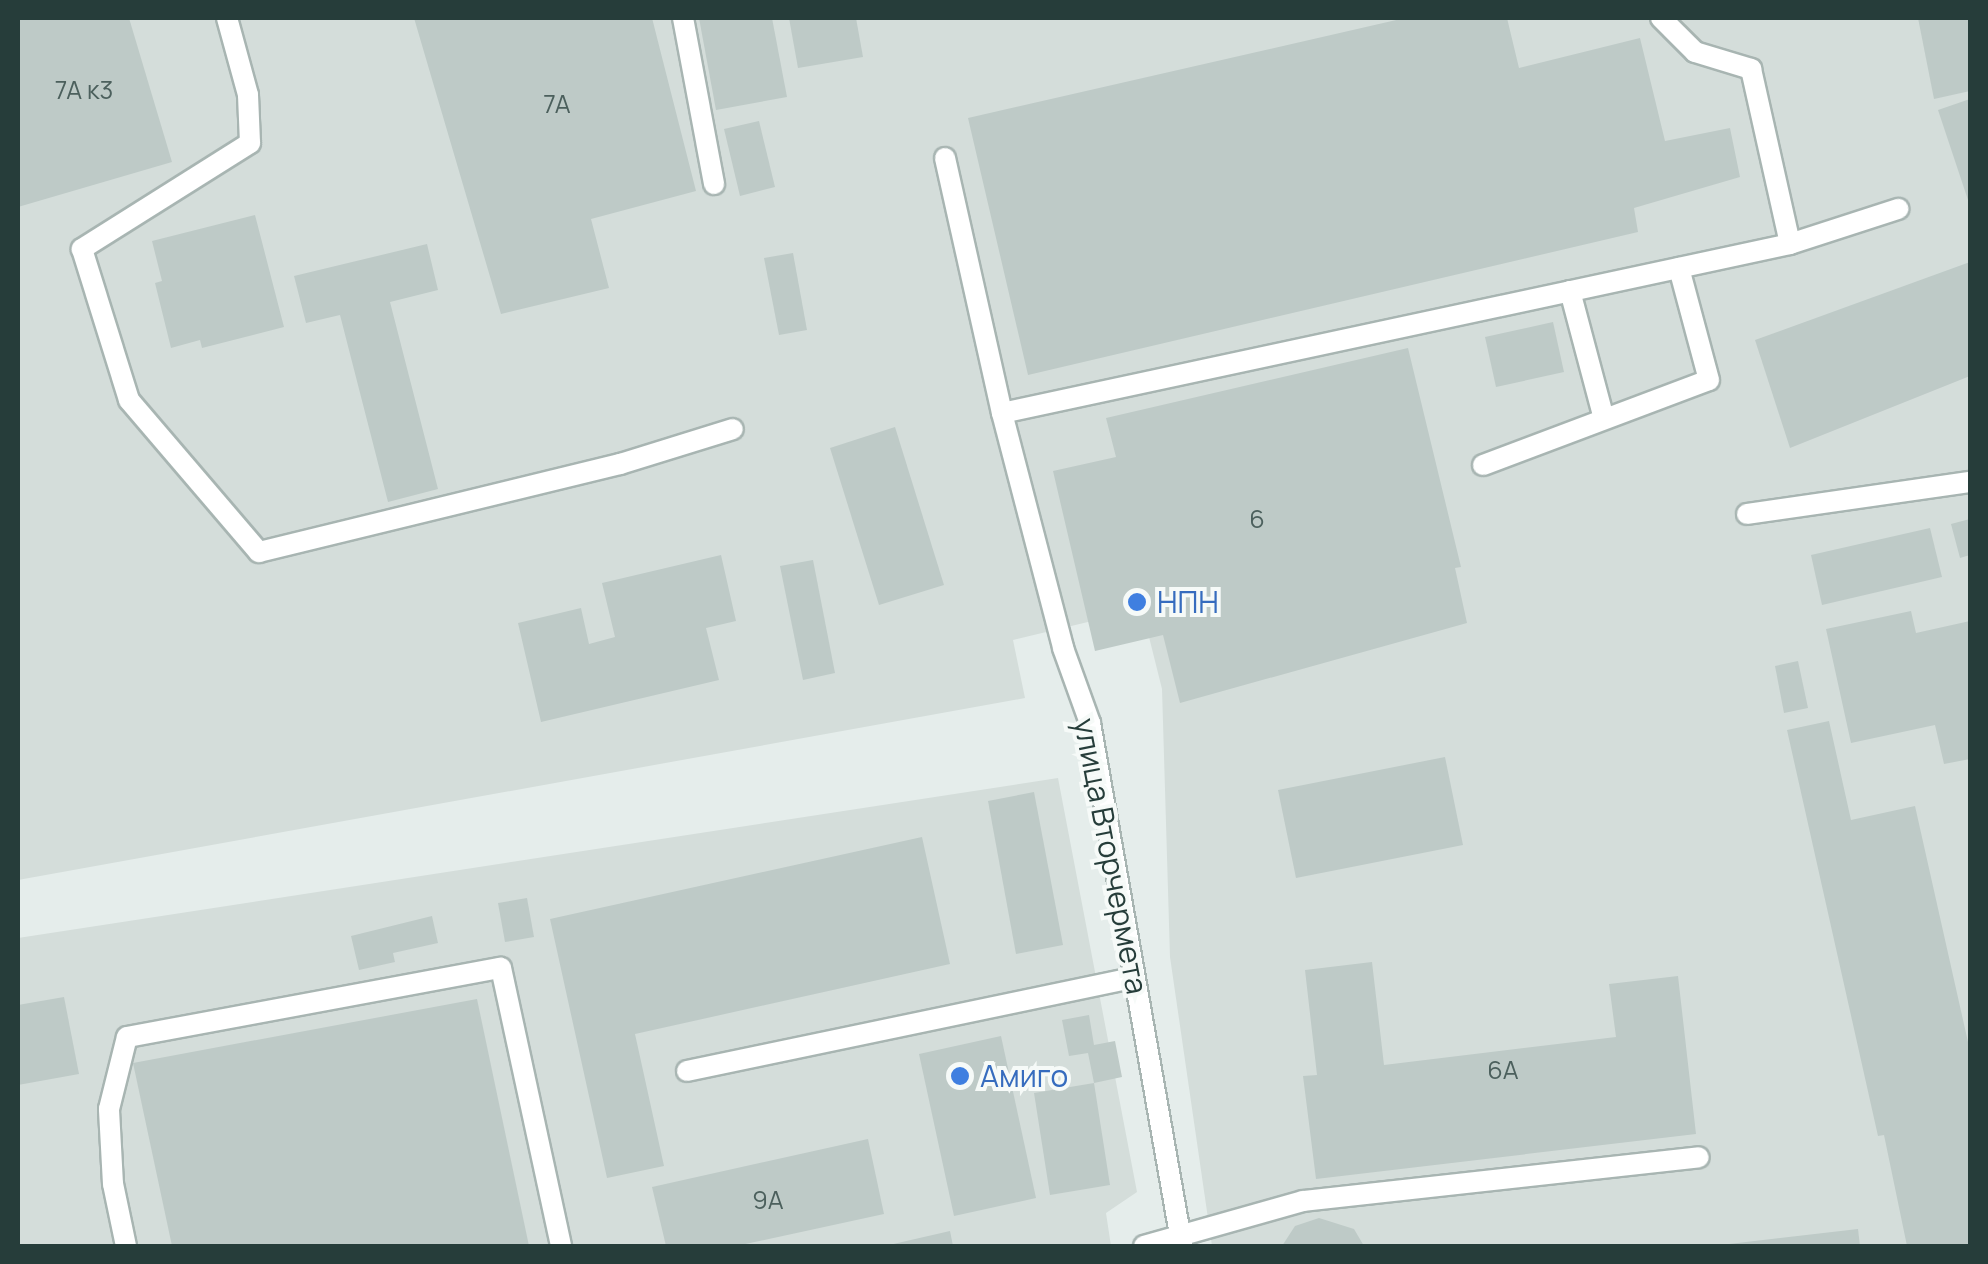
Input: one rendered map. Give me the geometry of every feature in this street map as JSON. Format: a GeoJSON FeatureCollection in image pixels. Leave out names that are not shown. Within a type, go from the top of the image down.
{"type":"FeatureCollection","features":[{"type":"Feature","properties":{"kind":"lane"},"geometry":{"type":"LineString","coordinates":[[227,18],[248,95],[250,143],[82,249],[129,400],[259,552],[620,464],[734,429]]}},
{"type":"Feature","properties":{"kind":"lane"},"geometry":{"type":"LineString","coordinates":[[683,18],[714,184]]}},
{"type":"Feature","properties":{"kind":"lane"},"geometry":{"type":"LineString","coordinates":[[1661,18],[1695,52],[1751,69],[1790,244]]}},
{"type":"Feature","properties":{"kind":"lane","name":"улица Вторчермета"},"geometry":{"type":"LineString","coordinates":[[945,158],[1002,413],[1063,648],[1090,723],[1181,1242]]}},
{"type":"Feature","properties":{"kind":"lane"},"geometry":{"type":"LineString","coordinates":[[1002,413],[1790,244],[1898,209]]}},
{"type":"Feature","properties":{"kind":"lane"},"geometry":{"type":"LineString","coordinates":[[1483,465],[1709,380],[1679,268]]}},
{"type":"Feature","properties":{"kind":"lane"},"geometry":{"type":"LineString","coordinates":[[1570,291],[1604,419]]}},
{"type":"Feature","properties":{"kind":"lane"},"geometry":{"type":"LineString","coordinates":[[1747,514],[1970,482]]}},
{"type":"Feature","properties":{"kind":"lane"},"geometry":{"type":"LineString","coordinates":[[126,1246],[113,1184],[108,1109],[127,1037],[501,968],[561,1246]]}},
{"type":"Feature","properties":{"kind":"lane"},"geometry":{"type":"LineString","coordinates":[[687,1071],[1134,978]]}},
{"type":"Feature","properties":{"kind":"lane"},"geometry":{"type":"LineString","coordinates":[[1144,1246],[1181,1242],[1304,1201],[1700,1157]]}},
{"type":"Feature","properties":{"kind":"shaded area"},"geometry":{"type":"Polygon","coordinates":[[[18,18],[1970,18],[1970,1246],[1212,1246],[1170,957],[1162,689],[1142,609],[1013,640],[1025,698],[18,880],[18,18]]]}},
{"type":"Feature","properties":{"kind":"shaded area"},"geometry":{"type":"Polygon","coordinates":[[[1058,778],[1137,1192],[1106,1213],[1111,1246],[18,1246],[18,938],[1058,778]]]}},
{"type":"Feature","properties":{"kind":"building"},"geometry":{"type":"Polygon","coordinates":[[[18,18],[129,18],[172,162],[18,207],[18,18]]]}},
{"type":"Feature","properties":{"kind":"building"},"geometry":{"type":"Polygon","coordinates":[[[414,18],[652,18],[696,191],[591,219],[609,288],[501,314],[414,18]]]}},
{"type":"Feature","properties":{"kind":"building"},"geometry":{"type":"Polygon","coordinates":[[[699,18],[772,18],[787,97],[716,110],[699,18]]]}},
{"type":"Feature","properties":{"kind":"building"},"geometry":{"type":"Polygon","coordinates":[[[789,18],[856,18],[863,57],[798,68],[789,18]]]}},
{"type":"Feature","properties":{"kind":"building"},"geometry":{"type":"Polygon","coordinates":[[[1405,18],[1507,18],[1519,68],[1640,38],[1665,141],[1730,128],[1740,177],[1634,208],[1638,232],[1028,375],[968,118],[1405,18]]]}},
{"type":"Feature","properties":{"kind":"building"},"geometry":{"type":"Polygon","coordinates":[[[1918,18],[1970,18],[1970,91],[1934,99],[1918,18]]]}},
{"type":"Feature","properties":{"kind":"building"},"geometry":{"type":"Polygon","coordinates":[[[1970,99],[1970,206],[1938,110],[1970,99]]]}},
{"type":"Feature","properties":{"kind":"building"},"geometry":{"type":"Polygon","coordinates":[[[759,121],[775,187],[740,196],[724,129],[759,121]]]}},
{"type":"Feature","properties":{"kind":"building"},"geometry":{"type":"Polygon","coordinates":[[[255,215],[284,327],[202,348],[200,340],[171,348],[155,283],[162,281],[152,241],[255,215]]]}},
{"type":"Feature","properties":{"kind":"building"},"geometry":{"type":"Polygon","coordinates":[[[427,244],[438,290],[390,302],[438,489],[388,502],[340,315],[306,323],[294,276],[427,244]]]}},
{"type":"Feature","properties":{"kind":"building"},"geometry":{"type":"Polygon","coordinates":[[[793,253],[807,330],[779,335],[764,258],[793,253]]]}},
{"type":"Feature","properties":{"kind":"building"},"geometry":{"type":"Polygon","coordinates":[[[1970,262],[1970,376],[1790,448],[1755,340],[1970,262]]]}},
{"type":"Feature","properties":{"kind":"building"},"geometry":{"type":"Polygon","coordinates":[[[1553,322],[1564,372],[1496,387],[1485,337],[1553,322]]]}},
{"type":"Feature","properties":{"kind":"building"},"geometry":{"type":"Polygon","coordinates":[[[1408,348],[1461,567],[1455,568],[1467,623],[1180,703],[1163,635],[1095,651],[1053,471],[1116,457],[1106,418],[1408,348]]]}},
{"type":"Feature","properties":{"kind":"building"},"geometry":{"type":"Polygon","coordinates":[[[895,427],[944,585],[879,605],[830,448],[895,427]]]}},
{"type":"Feature","properties":{"kind":"building"},"geometry":{"type":"Polygon","coordinates":[[[1970,519],[1970,555],[1960,558],[1951,524],[1970,519]]]}},
{"type":"Feature","properties":{"kind":"building"},"geometry":{"type":"Polygon","coordinates":[[[1930,528],[1942,577],[1822,605],[1811,555],[1930,528]]]}},
{"type":"Feature","properties":{"kind":"building"},"geometry":{"type":"Polygon","coordinates":[[[721,555],[736,621],[706,628],[719,680],[541,722],[518,623],[581,608],[589,644],[615,637],[602,583],[721,555]]]}},
{"type":"Feature","properties":{"kind":"building"},"geometry":{"type":"Polygon","coordinates":[[[813,560],[835,673],[803,680],[780,566],[813,560]]]}},
{"type":"Feature","properties":{"kind":"building"},"geometry":{"type":"Polygon","coordinates":[[[1911,611],[1916,633],[1970,621],[1970,759],[1944,764],[1935,725],[1851,743],[1826,629],[1911,611]]]}},
{"type":"Feature","properties":{"kind":"building"},"geometry":{"type":"Polygon","coordinates":[[[1798,661],[1808,708],[1784,713],[1775,666],[1798,661]]]}},
{"type":"Feature","properties":{"kind":"building"},"geometry":{"type":"Polygon","coordinates":[[[1829,721],[1851,820],[1915,806],[1970,1051],[1970,1246],[1907,1246],[1884,1135],[1878,1136],[1787,730],[1829,721]]]}},
{"type":"Feature","properties":{"kind":"building"},"geometry":{"type":"Polygon","coordinates":[[[1445,757],[1463,845],[1296,878],[1278,790],[1445,757]]]}},
{"type":"Feature","properties":{"kind":"building"},"geometry":{"type":"Polygon","coordinates":[[[1034,792],[1063,945],[1016,954],[988,801],[1034,792]]]}},
{"type":"Feature","properties":{"kind":"building"},"geometry":{"type":"Polygon","coordinates":[[[922,837],[950,964],[635,1034],[664,1166],[607,1178],[550,919],[922,837]]]}},
{"type":"Feature","properties":{"kind":"building"},"geometry":{"type":"Polygon","coordinates":[[[527,898],[534,937],[505,942],[498,903],[527,898]]]}},
{"type":"Feature","properties":{"kind":"building"},"geometry":{"type":"Polygon","coordinates":[[[432,916],[438,943],[393,953],[395,962],[359,970],[351,936],[432,916]]]}},
{"type":"Feature","properties":{"kind":"building"},"geometry":{"type":"Polygon","coordinates":[[[1372,962],[1384,1065],[1616,1037],[1609,984],[1678,976],[1696,1134],[1316,1179],[1303,1076],[1317,1075],[1305,970],[1372,962]]]}},
{"type":"Feature","properties":{"kind":"building"},"geometry":{"type":"Polygon","coordinates":[[[64,997],[79,1074],[18,1085],[18,1005],[64,997]]]}},
{"type":"Feature","properties":{"kind":"building"},"geometry":{"type":"Polygon","coordinates":[[[477,999],[529,1246],[172,1246],[133,1063],[477,999]]]}},
{"type":"Feature","properties":{"kind":"building"},"geometry":{"type":"Polygon","coordinates":[[[1089,1015],[1094,1045],[1115,1041],[1122,1077],[1094,1083],[1088,1053],[1069,1056],[1062,1020],[1089,1015]]]}},
{"type":"Feature","properties":{"kind":"building"},"geometry":{"type":"Polygon","coordinates":[[[1001,1036],[1036,1198],[954,1216],[919,1054],[1001,1036]]]}},
{"type":"Feature","properties":{"kind":"building"},"geometry":{"type":"Polygon","coordinates":[[[1094,1083],[1110,1185],[1050,1195],[1034,1093],[1094,1083]]]}},
{"type":"Feature","properties":{"kind":"building"},"geometry":{"type":"Polygon","coordinates":[[[868,1139],[884,1214],[736,1246],[666,1246],[652,1187],[868,1139]]]}},
{"type":"Feature","properties":{"kind":"building"},"geometry":{"type":"Polygon","coordinates":[[[1319,1218],[1354,1229],[1364,1246],[1282,1246],[1295,1226],[1319,1218]]]}},
{"type":"Feature","properties":{"kind":"building"},"geometry":{"type":"Polygon","coordinates":[[[1858,1229],[1860,1246],[1729,1246],[1729,1244],[1858,1229]]]}},
{"type":"Feature","properties":{"kind":"building"},"geometry":{"type":"Polygon","coordinates":[[[950,1231],[953,1246],[889,1246],[889,1245],[950,1231]]]}},
{"type":"Feature","properties":{"kind":"place","name":"НПН"},"geometry":{"type":"Point","coordinates":[1137,602]}},
{"type":"Feature","properties":{"kind":"place","name":"Амиго"},"geometry":{"type":"Point","coordinates":[960,1076]}}]}
